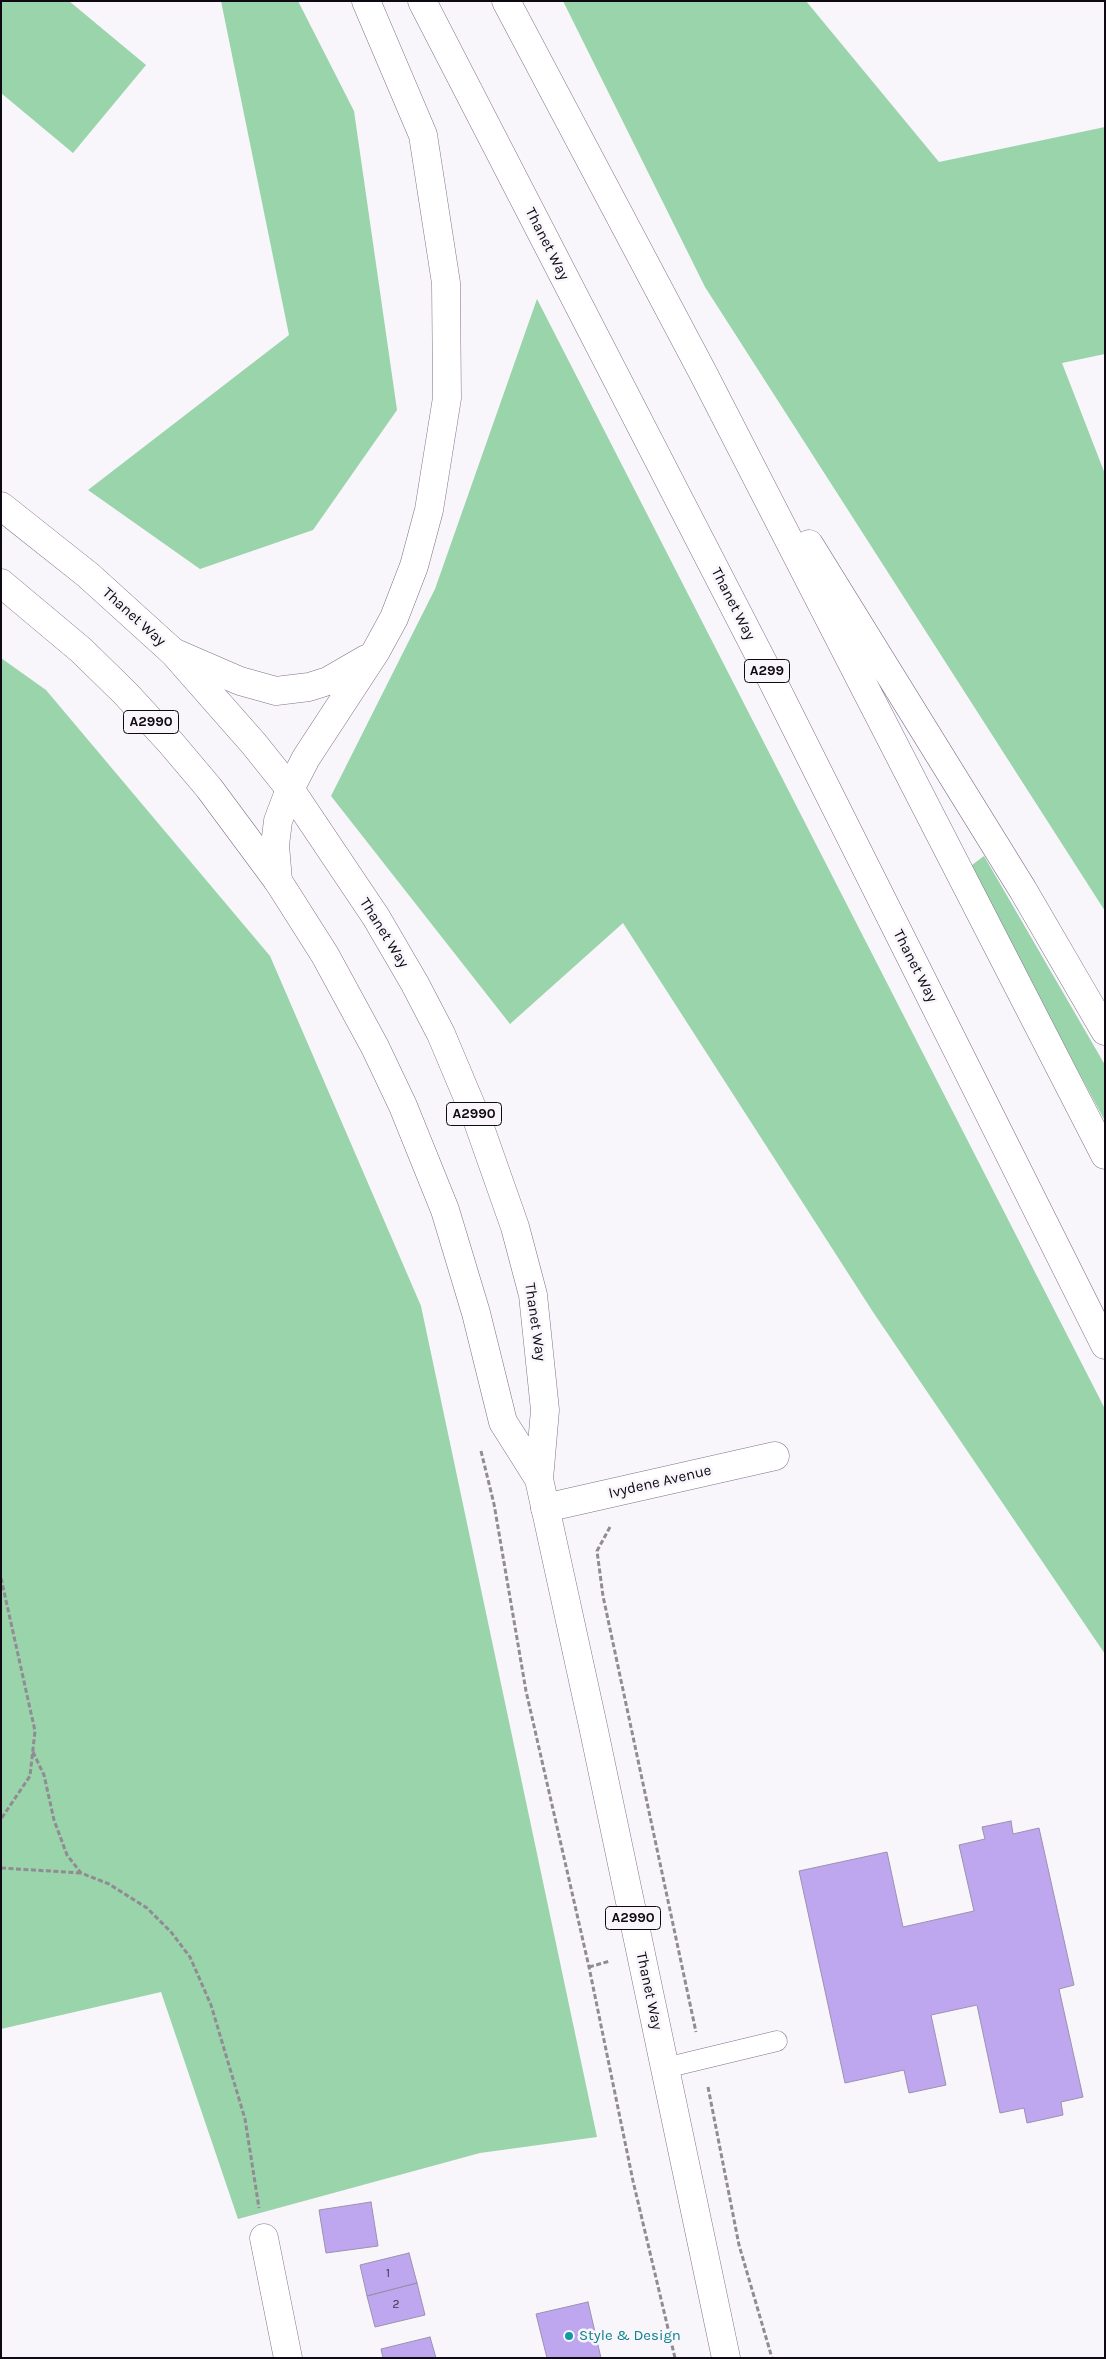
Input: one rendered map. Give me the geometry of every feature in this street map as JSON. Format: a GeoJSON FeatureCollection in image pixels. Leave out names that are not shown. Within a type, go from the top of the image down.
{"type":"FeatureCollection","features":[{"type":"Feature","properties":{"kind":"main road"},"geometry":{"type":"LineString","coordinates":[[278,882],[275,845],[277,829],[290,789],[306,758],[376,651],[394,618],[414,566],[429,510],[448,398],[446,283],[423,135],[366,1]]}},
{"type":"Feature","properties":{"kind":"main road","name":"Thanet Way"},"geometry":{"type":"LineString","coordinates":[[422,1],[766,669],[1105,1345]]}},
{"type":"Feature","properties":{"kind":"main road"},"geometry":{"type":"LineString","coordinates":[[506,1],[702,371],[1105,1155]]}},
{"type":"Feature","properties":{"kind":"main road"},"geometry":{"type":"LineString","coordinates":[[702,371],[1024,890],[1105,1031]]}},
{"type":"Feature","properties":{"kind":"main road","name":"Thanet Way"},"geometry":{"type":"LineString","coordinates":[[1,506],[88,576],[173,652],[290,789],[376,917],[411,977],[440,1034],[484,1140],[515,1227],[533,1295],[545,1410],[539,1479],[544,1508],[593,1726],[726,2358]]}},
{"type":"Feature","properties":{"kind":"main road","name":"Thanet Way"},"geometry":{"type":"LineString","coordinates":[[1,583],[67,638],[126,694],[209,788],[278,882],[351,1002],[403,1106],[445,1210],[476,1313],[503,1422],[539,1479]]}},
{"type":"Feature","properties":{"kind":"main road"},"geometry":{"type":"LineString","coordinates":[[173,652],[240,681],[276,691],[309,687],[328,681],[344,674],[376,651]]}},
{"type":"Feature","properties":{"kind":"main road","name":"Ivydene Avenue"},"geometry":{"type":"LineString","coordinates":[[544,1508],[775,1456]]}},
{"type":"Feature","properties":{"kind":"main road"},"geometry":{"type":"LineString","coordinates":[[264,2238],[288,2358]]}},
{"type":"Feature","properties":{"kind":"lane"},"geometry":{"type":"LineString","coordinates":[[665,2068],[777,2041]]}},
{"type":"Feature","properties":{"kind":"path"},"geometry":{"type":"LineString","coordinates":[[480,1448],[494,1504],[526,1691],[589,1967],[633,2181],[675,2358]]}},
{"type":"Feature","properties":{"kind":"path"},"geometry":{"type":"LineString","coordinates":[[616,1492],[620,1520],[604,1534],[597,1551],[602,1587],[739,2245],[772,2358]]}},
{"type":"Feature","properties":{"kind":"path"},"geometry":{"type":"LineString","coordinates":[[1,1578],[35,1731],[30,1776],[1,1819]]}},
{"type":"Feature","properties":{"kind":"path"},"geometry":{"type":"LineString","coordinates":[[33,1752],[44,1775],[54,1820],[67,1855],[81,1873]]}},
{"type":"Feature","properties":{"kind":"path"},"geometry":{"type":"LineString","coordinates":[[1,1868],[81,1873],[109,1884],[147,1908],[171,1932],[190,1956],[211,2005],[245,2119],[264,2238]]}},
{"type":"Feature","properties":{"kind":"green space"},"geometry":{"type":"Polygon","coordinates":[[[1,1],[69,1],[146,65],[73,153],[1,93],[1,1]]]}},
{"type":"Feature","properties":{"kind":"green space"},"geometry":{"type":"Polygon","coordinates":[[[221,1],[298,1],[354,111],[397,410],[313,530],[200,569],[88,490],[289,335],[221,1]]]}},
{"type":"Feature","properties":{"kind":"green space"},"geometry":{"type":"Polygon","coordinates":[[[563,1],[806,1],[939,162],[1105,127],[1105,354],[1062,363],[1105,474],[1105,911],[705,287],[563,1]]]}},
{"type":"Feature","properties":{"kind":"green space"},"geometry":{"type":"Polygon","coordinates":[[[537,299],[1105,1409],[1105,1654],[873,1312],[623,923],[510,1024],[331,796],[435,589],[537,299]]]}},
{"type":"Feature","properties":{"kind":"green space"},"geometry":{"type":"Polygon","coordinates":[[[1,658],[46,690],[270,956],[421,1306],[597,2137],[480,2153],[238,2219],[161,1992],[1,2029],[1,658]]]}},
{"type":"Feature","properties":{"kind":"green space"},"geometry":{"type":"Polygon","coordinates":[[[984,856],[1105,1065],[1105,1121],[968,868],[984,856]]]}},
{"type":"Feature","properties":{"kind":"building"},"geometry":{"type":"Polygon","coordinates":[[[1011,1821],[1013,1834],[1039,1828],[1074,1985],[1059,1989],[1083,2097],[1061,2102],[1063,2115],[1027,2123],[1024,2108],[1000,2113],[977,2005],[931,2015],[946,2085],[909,2093],[904,2070],[845,2083],[799,1871],[887,1852],[903,1927],[974,1911],[959,1845],[985,1839],[982,1827],[1011,1821]]]}},
{"type":"Feature","properties":{"kind":"building"},"geometry":{"type":"Polygon","coordinates":[[[371,2202],[378,2246],[326,2253],[319,2210],[371,2202]]]}},
{"type":"Feature","properties":{"kind":"building"},"geometry":{"type":"Polygon","coordinates":[[[409,2253],[417,2283],[367,2296],[360,2265],[409,2253]]]}},
{"type":"Feature","properties":{"kind":"building"},"geometry":{"type":"Polygon","coordinates":[[[417,2283],[425,2315],[375,2327],[367,2296],[417,2283]]]}},
{"type":"Feature","properties":{"kind":"building","name":"Style & Design"},"geometry":{"type":"Polygon","coordinates":[[[588,2302],[601,2358],[547,2358],[536,2314],[588,2302]]]}},
{"type":"Feature","properties":{"kind":"building"},"geometry":{"type":"Polygon","coordinates":[[[430,2337],[436,2358],[383,2358],[381,2349],[430,2337]]]}},
{"type":"Feature","properties":{"kind":"place","name":"Style & Design"},"geometry":{"type":"Point","coordinates":[569,2336]}}]}
